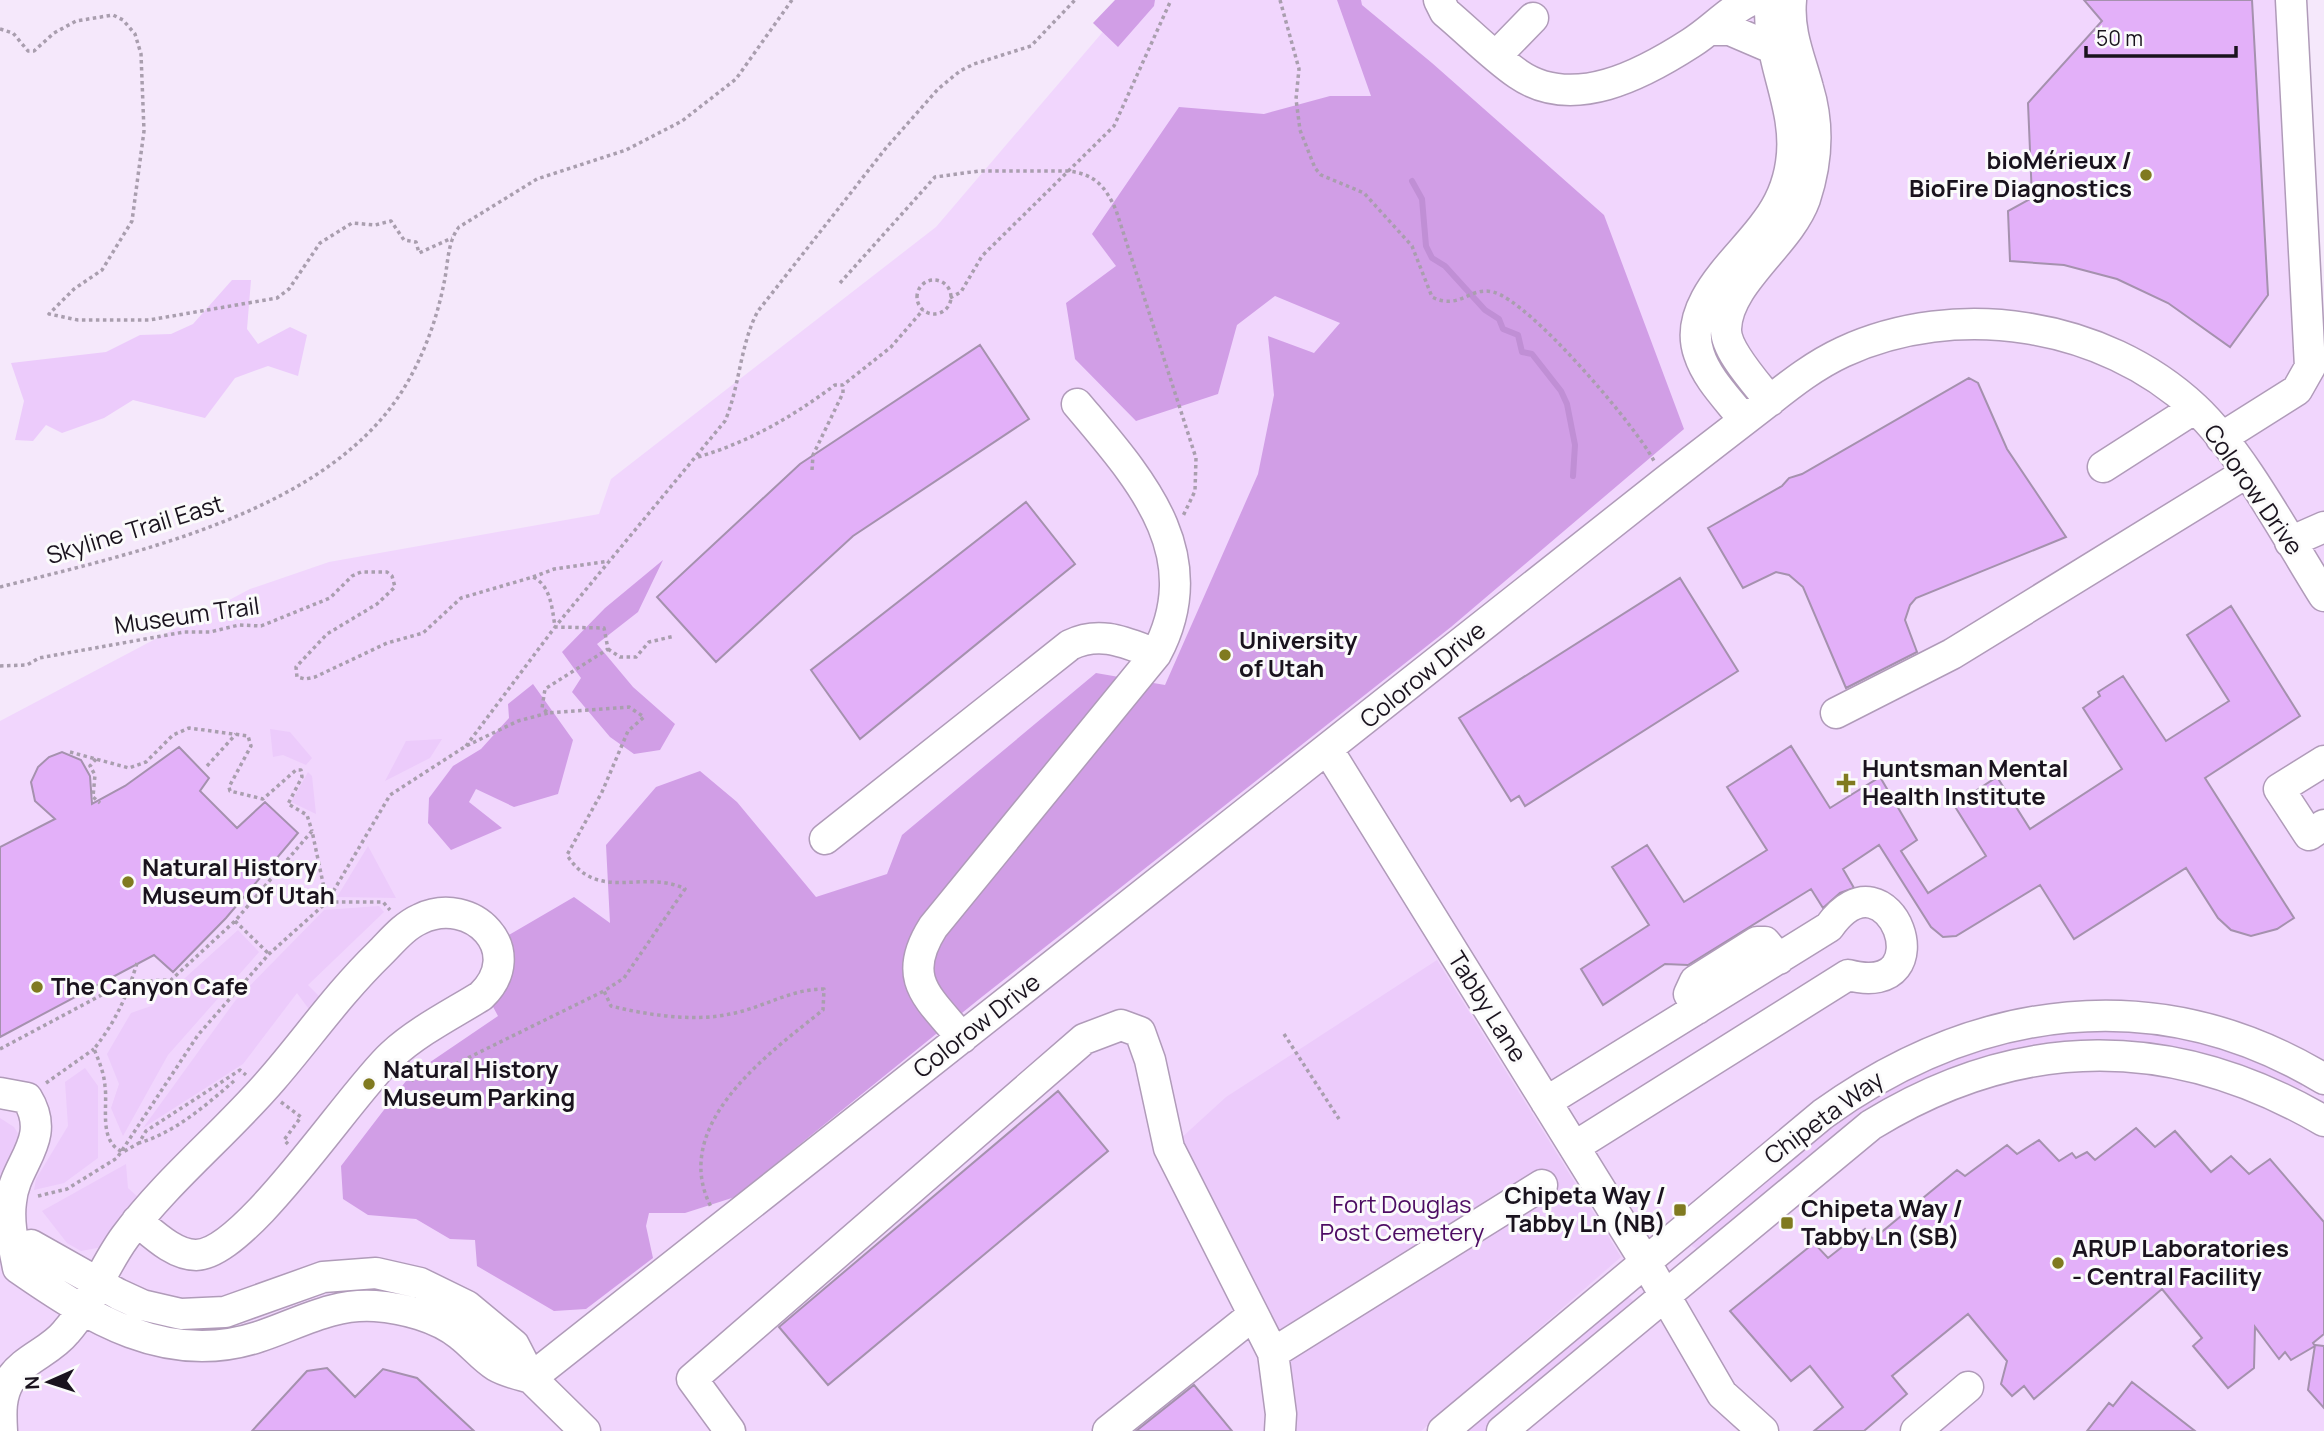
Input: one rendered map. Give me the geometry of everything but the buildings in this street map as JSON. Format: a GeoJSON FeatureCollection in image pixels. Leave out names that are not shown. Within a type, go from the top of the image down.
{"type":"FeatureCollection","features":[{"type":"Feature","properties":{"kind":"street"},"geometry":{"type":"LineString","coordinates":[[1439,0],[1446,12],[1520,75],[1557,89],[1581,89],[1634,76],[1713,30],[1752,0]]}},
{"type":"Feature","properties":{"kind":"street"},"geometry":{"type":"LineString","coordinates":[[1744,420],[1707,372],[1696,338],[1698,320],[1707,298],[1766,222],[1778,203],[1789,173],[1793,141],[1791,112],[1772,48],[1771,0]]}},
{"type":"Feature","properties":{"kind":"street"},"geometry":{"type":"LineString","coordinates":[[1770,401],[1727,337],[1731,304],[1792,225],[1804,202],[1812,173],[1815,120],[1793,35],[1791,0]]}},
{"type":"Feature","properties":{"kind":"street"},"geometry":{"type":"LineString","coordinates":[[2221,438],[2297,390],[2310,367],[2313,226],[2291,0]]}},
{"type":"Feature","properties":{"kind":"street"},"geometry":{"type":"LineString","coordinates":[[1496,56],[1532,18]]}},
{"type":"Feature","properties":{"kind":"street"},"geometry":{"type":"LineString","coordinates":[[1713,30],[1743,34],[1772,48]]}},
{"type":"Feature","properties":{"kind":"street","name":"Colorow Drive"},"geometry":{"type":"LineString","coordinates":[[531,1378],[723,1230],[1799,376],[1831,358],[1887,335],[1929,327],[1986,323],[2059,334],[2100,349],[2166,386],[2195,408],[2246,473],[2324,596]]}},
{"type":"Feature","properties":{"kind":"street"},"geometry":{"type":"LineString","coordinates":[[1696,338],[1727,337]]}},
{"type":"Feature","properties":{"kind":"street"},"geometry":{"type":"LineString","coordinates":[[962,1038],[933,1003],[919,979],[916,968],[921,947],[933,927],[1156,654],[1166,636],[1174,584],[1167,533],[1141,482],[1077,404]]}},
{"type":"Feature","properties":{"kind":"street"},"geometry":{"type":"LineString","coordinates":[[2103,467],[2195,408]]}},
{"type":"Feature","properties":{"kind":"street"},"geometry":{"type":"LineString","coordinates":[[1836,713],[1952,654],[2246,473]]}},
{"type":"Feature","properties":{"kind":"street"},"geometry":{"type":"LineString","coordinates":[[2290,542],[2324,527]]}},
{"type":"Feature","properties":{"kind":"street"},"geometry":{"type":"LineString","coordinates":[[825,839],[1070,645],[1103,637],[1156,654]]}},
{"type":"Feature","properties":{"kind":"street","name":"Tabby Lane"},"geometry":{"type":"LineString","coordinates":[[1328,750],[1646,1263],[1723,1394],[1763,1431]]}},
{"type":"Feature","properties":{"kind":"street"},"geometry":{"type":"LineString","coordinates":[[2324,761],[2279,789],[2309,835],[2324,825]]}},
{"type":"Feature","properties":{"kind":"street"},"geometry":{"type":"LineString","coordinates":[[1546,1102],[1829,928],[1845,909],[1864,904],[1880,906],[1896,919],[1902,931],[1903,947],[1896,964],[1884,974],[1865,979],[1848,975],[1574,1147]]}},
{"type":"Feature","properties":{"kind":"street"},"geometry":{"type":"LineString","coordinates":[[2,1431],[1,1409],[9,1381],[31,1358],[66,1333],[137,1221],[274,1079],[330,1005],[407,926],[434,913],[469,917],[493,937],[500,956],[494,984],[481,996],[406,1043],[387,1060],[305,1159],[225,1246],[196,1255],[182,1252],[137,1221]]}},
{"type":"Feature","properties":{"kind":"street","name":"Chipeta Way"},"geometry":{"type":"LineString","coordinates":[[1443,1431],[1795,1136],[1853,1092],[1916,1056],[1985,1031],[2056,1018],[2092,1016],[2165,1021],[2234,1037],[2324,1079]]}},
{"type":"Feature","properties":{"kind":"street"},"geometry":{"type":"LineString","coordinates":[[730,1431],[692,1379],[1084,1039],[1121,1025],[1140,1032],[1150,1060],[1169,1148],[1273,1353],[1281,1414],[1280,1431]]}},
{"type":"Feature","properties":{"kind":"street","name":"Chipeta Way"},"geometry":{"type":"LineString","coordinates":[[1502,1431],[1871,1125],[1938,1088],[2012,1064],[2085,1055],[2156,1059],[2228,1076],[2264,1090],[2324,1121]]}},
{"type":"Feature","properties":{"kind":"street"},"geometry":{"type":"LineString","coordinates":[[0,1093],[27,1098],[36,1112],[37,1127],[11,1198],[7,1247],[31,1245],[136,1337],[189,1347],[235,1343],[330,1310],[373,1306],[393,1308],[435,1321],[457,1332],[497,1367],[531,1378],[578,1429]]}},
{"type":"Feature","properties":{"kind":"street"},"geometry":{"type":"LineString","coordinates":[[1273,1353],[1542,1185]]}},
{"type":"Feature","properties":{"kind":"street"},"geometry":{"type":"LineString","coordinates":[[1108,1431],[1252,1316]]}},
{"type":"Feature","properties":{"kind":"street"},"geometry":{"type":"LineString","coordinates":[[1916,1431],[1968,1387]]}},
{"type":"Feature","properties":{"kind":"path"},"geometry":{"type":"LineString","coordinates":[[0,29],[13,33],[28,51],[34,51],[54,33],[76,21],[113,15],[123,20],[135,34],[141,54],[144,131],[132,222],[102,270],[74,289],[50,314],[78,320],[149,320],[277,298],[301,272],[313,249],[352,223],[374,225],[391,221],[404,240],[415,242],[419,253],[452,239],[459,228],[484,209],[537,179],[626,150],[682,121],[736,79],[792,0]]}},
{"type":"Feature","properties":{"kind":"path"},"geometry":{"type":"LineString","coordinates":[[466,746],[555,627],[725,421],[736,391],[749,332],[758,310],[886,148],[950,78],[974,64],[1031,46],[1075,0]]}},
{"type":"Feature","properties":{"kind":"path"},"geometry":{"type":"LineString","coordinates":[[950,298],[943,284],[927,282],[917,295],[923,310],[933,314],[943,312],[950,298],[961,292],[982,256],[1114,126],[1171,0]]}},
{"type":"Feature","properties":{"kind":"path"},"geometry":{"type":"LineString","coordinates":[[1280,0],[1298,68],[1296,99],[1300,130],[1315,168],[1321,175],[1363,193],[1412,246],[1432,297],[1448,303],[1475,293],[1493,292],[1540,325],[1630,423],[1667,480]]}},
{"type":"Feature","properties":{"kind":"path"},"geometry":{"type":"LineString","coordinates":[[839,283],[935,177],[979,171],[1068,172],[1080,173],[1099,181],[1116,209],[1196,458],[1191,502],[1167,533]]}},
{"type":"Feature","properties":{"kind":"path","name":"Skyline Trail East"},"geometry":{"type":"LineString","coordinates":[[0,587],[100,561],[227,523],[343,459],[369,434],[405,386],[423,355],[444,285],[452,239]]}},
{"type":"Feature","properties":{"kind":"path"},"geometry":{"type":"LineString","coordinates":[[696,458],[732,447],[769,429],[835,385],[843,385],[891,347],[923,310]]}},
{"type":"Feature","properties":{"kind":"path"},"geometry":{"type":"LineString","coordinates":[[812,470],[813,455],[843,393],[843,385]]}},
{"type":"Feature","properties":{"kind":"path"},"geometry":{"type":"LineString","coordinates":[[533,577],[554,569],[609,561]]}},
{"type":"Feature","properties":{"kind":"path","name":"Museum Trail"},"geometry":{"type":"LineString","coordinates":[[0,666],[27,665],[40,658],[164,635],[210,632],[239,625],[261,626],[330,598],[352,576],[361,572],[387,572],[392,576],[395,587],[391,594],[327,634],[299,664],[296,673],[298,677],[305,679],[387,643],[423,633],[461,598],[533,577]]}},
{"type":"Feature","properties":{"kind":"path"},"geometry":{"type":"LineString","coordinates":[[533,577],[542,582],[552,602],[555,627]]}},
{"type":"Feature","properties":{"kind":"path"},"geometry":{"type":"LineString","coordinates":[[555,627],[604,628],[608,649],[620,657],[636,657],[649,642],[676,636]]}},
{"type":"Feature","properties":{"kind":"path"},"geometry":{"type":"LineString","coordinates":[[548,713],[542,708],[545,689],[608,649]]}},
{"type":"Feature","properties":{"kind":"path"},"geometry":{"type":"LineString","coordinates":[[123,1152],[183,1056],[269,954],[327,902],[390,795],[466,746],[518,721],[548,713],[629,707],[644,717],[628,732],[602,792],[568,855],[574,866],[599,883],[671,882],[685,889],[624,978],[604,991],[431,1076],[413,1080],[387,1060]]}},
{"type":"Feature","properties":{"kind":"path"},"geometry":{"type":"LineString","coordinates":[[70,752],[129,768],[146,762],[164,741],[180,731],[197,727],[248,736],[252,742],[229,787],[230,791],[263,799],[296,770],[301,771],[302,777],[288,804],[307,815],[327,902]]}},
{"type":"Feature","properties":{"kind":"path"},"geometry":{"type":"LineString","coordinates":[[207,766],[236,734]]}},
{"type":"Feature","properties":{"kind":"path"},"geometry":{"type":"LineString","coordinates":[[96,759],[90,765],[95,775],[93,797],[100,803]]}},
{"type":"Feature","properties":{"kind":"path"},"geometry":{"type":"LineString","coordinates":[[0,1049],[126,982],[171,979],[235,921],[312,831]]}},
{"type":"Feature","properties":{"kind":"path"},"geometry":{"type":"LineString","coordinates":[[327,902],[375,902]]}},
{"type":"Feature","properties":{"kind":"path"},"geometry":{"type":"LineString","coordinates":[[235,921],[269,954]]}},
{"type":"Feature","properties":{"kind":"path"},"geometry":{"type":"LineString","coordinates":[[41,1086],[94,1049],[113,1026],[126,1000],[136,963]]}},
{"type":"Feature","properties":{"kind":"path"},"geometry":{"type":"LineString","coordinates":[[604,991],[611,1006],[650,1016],[730,1015],[802,989],[824,989],[823,1010],[749,1073],[720,1104],[704,1146],[701,1188],[723,1230]]}},
{"type":"Feature","properties":{"kind":"path"},"geometry":{"type":"LineString","coordinates":[[1284,1034],[1339,1119]]}},
{"type":"Feature","properties":{"kind":"path"},"geometry":{"type":"LineString","coordinates":[[94,1049],[105,1083],[106,1125],[110,1142],[123,1152]]}},
{"type":"Feature","properties":{"kind":"path"},"geometry":{"type":"LineString","coordinates":[[32,1199],[67,1189],[108,1165],[123,1152],[190,1117],[242,1072],[146,1131],[139,1143]]}},
{"type":"Feature","properties":{"kind":"path"},"geometry":{"type":"LineString","coordinates":[[276,1099],[301,1117],[290,1131]]}},
{"type":"Feature","properties":{"kind":"shaded area"},"geometry":{"type":"Polygon","coordinates":[[[1115,0],[1155,0],[1154,6],[1118,47],[1093,23],[1115,0]]]}},
{"type":"Feature","properties":{"kind":"shaded area","name":"University of Utah"},"geometry":{"type":"Polygon","coordinates":[[[1130,0],[2298,0],[2324,341],[2324,1431],[0,1431],[0,721],[250,589],[329,562],[599,514],[611,479],[936,227],[1130,0]]]}},
{"type":"Feature","properties":{"kind":"shaded area"},"geometry":{"type":"Polygon","coordinates":[[[1337,0],[1361,0],[1362,5],[1604,215],[1684,429],[1451,627],[978,1000],[735,1197],[685,1213],[649,1213],[646,1226],[653,1258],[586,1309],[554,1311],[477,1266],[475,1240],[450,1239],[416,1219],[368,1215],[343,1199],[341,1166],[406,1081],[396,1072],[408,1059],[417,1071],[498,1016],[491,1003],[502,939],[574,897],[610,923],[606,845],[656,787],[700,771],[737,802],[816,897],[887,874],[902,835],[1096,673],[1165,685],[1258,474],[1274,395],[1268,336],[1314,353],[1340,323],[1275,296],[1237,325],[1218,394],[1136,421],[1075,359],[1066,303],[1116,266],[1092,234],[1179,107],[1264,114],[1330,96],[1371,96],[1337,0]]]}},
{"type":"Feature","properties":{"kind":"shaded area"},"geometry":{"type":"Polygon","coordinates":[[[663,560],[638,612],[597,644],[633,687],[675,724],[660,750],[634,754],[610,737],[572,692],[581,678],[562,652],[605,608],[663,560]]]}},
{"type":"Feature","properties":{"kind":"shaded area"},"geometry":{"type":"Polygon","coordinates":[[[533,684],[573,740],[558,794],[514,807],[476,789],[469,802],[502,828],[451,850],[428,823],[429,798],[453,766],[481,749],[509,718],[508,704],[533,684]]]}},
{"type":"Feature","properties":{"kind":"green space"},"geometry":{"type":"Polygon","coordinates":[[[232,280],[251,280],[247,329],[258,344],[290,327],[307,335],[298,376],[268,366],[235,378],[205,418],[133,400],[104,418],[62,433],[46,425],[33,441],[15,440],[24,401],[11,363],[106,352],[140,335],[171,334],[193,324],[232,280]]]}},
{"type":"Feature","properties":{"kind":"green space"},"geometry":{"type":"Polygon","coordinates":[[[270,729],[290,732],[312,758],[306,765],[283,755],[273,757],[270,729]]]}},
{"type":"Feature","properties":{"kind":"green space"},"geometry":{"type":"Polygon","coordinates":[[[442,739],[430,758],[385,781],[406,741],[442,739]]]}},
{"type":"Feature","properties":{"kind":"green space"},"geometry":{"type":"Polygon","coordinates":[[[308,772],[312,776],[316,814],[291,802],[308,772]]]}},
{"type":"Feature","properties":{"kind":"green space"},"geometry":{"type":"Polygon","coordinates":[[[368,846],[396,898],[337,897],[368,846]]]}},
{"type":"Feature","properties":{"kind":"green space"},"geometry":{"type":"Polygon","coordinates":[[[379,906],[384,912],[308,985],[322,999],[311,1012],[297,993],[243,1064],[143,1128],[235,1001],[324,910],[379,906]]]}},
{"type":"Feature","properties":{"kind":"green space"},"geometry":{"type":"Polygon","coordinates":[[[238,930],[259,952],[168,1055],[123,1136],[111,1108],[119,1084],[107,1054],[131,1013],[154,1005],[149,988],[175,987],[238,930]]]}},
{"type":"Feature","properties":{"kind":"green space","name":"Fort Douglas Post Cemetery"},"geometry":{"type":"Polygon","coordinates":[[[1437,960],[1621,1257],[1421,1431],[1294,1431],[1179,1140],[1226,1097],[1437,960]]]}},
{"type":"Feature","properties":{"kind":"green space"},"geometry":{"type":"Polygon","coordinates":[[[2109,1030],[2160,1035],[2233,1053],[2302,1082],[2302,1087],[2294,1091],[2249,1069],[2168,1047],[2117,1042],[2075,1043],[2010,1052],[1916,1085],[1699,1250],[1692,1246],[1692,1242],[1857,1105],[1921,1070],[1997,1042],[2052,1032],[2109,1030]]]}},
{"type":"Feature","properties":{"kind":"green space"},"geometry":{"type":"Polygon","coordinates":[[[85,1068],[98,1086],[98,1158],[64,1183],[34,1190],[36,1179],[68,1126],[65,1082],[85,1068]]]}},
{"type":"Feature","properties":{"kind":"green space"},"geometry":{"type":"Polygon","coordinates":[[[0,1118],[14,1127],[20,1137],[0,1205],[0,1118]]]}},
{"type":"Feature","properties":{"kind":"green space"},"geometry":{"type":"Polygon","coordinates":[[[126,1164],[128,1188],[140,1199],[102,1247],[81,1251],[67,1243],[42,1211],[126,1164]]]}},
{"type":"Feature","properties":{"kind":"green space"},"geometry":{"type":"Polygon","coordinates":[[[1627,1297],[1633,1300],[1632,1308],[1484,1431],[1462,1431],[1627,1297]]]}},
{"type":"Feature","properties":{"kind":"waterway"},"geometry":{"type":"LineString","coordinates":[[1412,181],[1422,199],[1426,246],[1432,258],[1445,266],[1485,310],[1499,319],[1503,329],[1518,335],[1522,352],[1532,354],[1561,391],[1567,404],[1575,445],[1573,476]]}},
{"type":"Feature","properties":{"kind":"place","name":"bioMérieux / BioFire Diagnostics"},"geometry":{"type":"Point","coordinates":[2146,175]}},
{"type":"Feature","properties":{"kind":"place","name":"University of Utah"},"geometry":{"type":"Point","coordinates":[1225,655]}},
{"type":"Feature","properties":{"kind":"place","name":"Huntsman Mental Health Institute"},"geometry":{"type":"Point","coordinates":[1846,783]}},
{"type":"Feature","properties":{"kind":"place","name":"Natural History Museum Of Utah"},"geometry":{"type":"Point","coordinates":[128,882]}},
{"type":"Feature","properties":{"kind":"place","name":"The Canyon Cafe"},"geometry":{"type":"Point","coordinates":[37,987]}},
{"type":"Feature","properties":{"kind":"place","name":"Natural History Museum Parking"},"geometry":{"type":"Point","coordinates":[369,1084]}},
{"type":"Feature","properties":{"kind":"place","name":"Chipeta Way / Tabby Ln (NB)"},"geometry":{"type":"Point","coordinates":[1680,1210]}},
{"type":"Feature","properties":{"kind":"place","name":"Chipeta Way / Tabby Ln (SB)"},"geometry":{"type":"Point","coordinates":[1787,1223]}},
{"type":"Feature","properties":{"kind":"place","name":"ARUP Laboratories - Central Facility"},"geometry":{"type":"Point","coordinates":[2058,1263]}}]}
